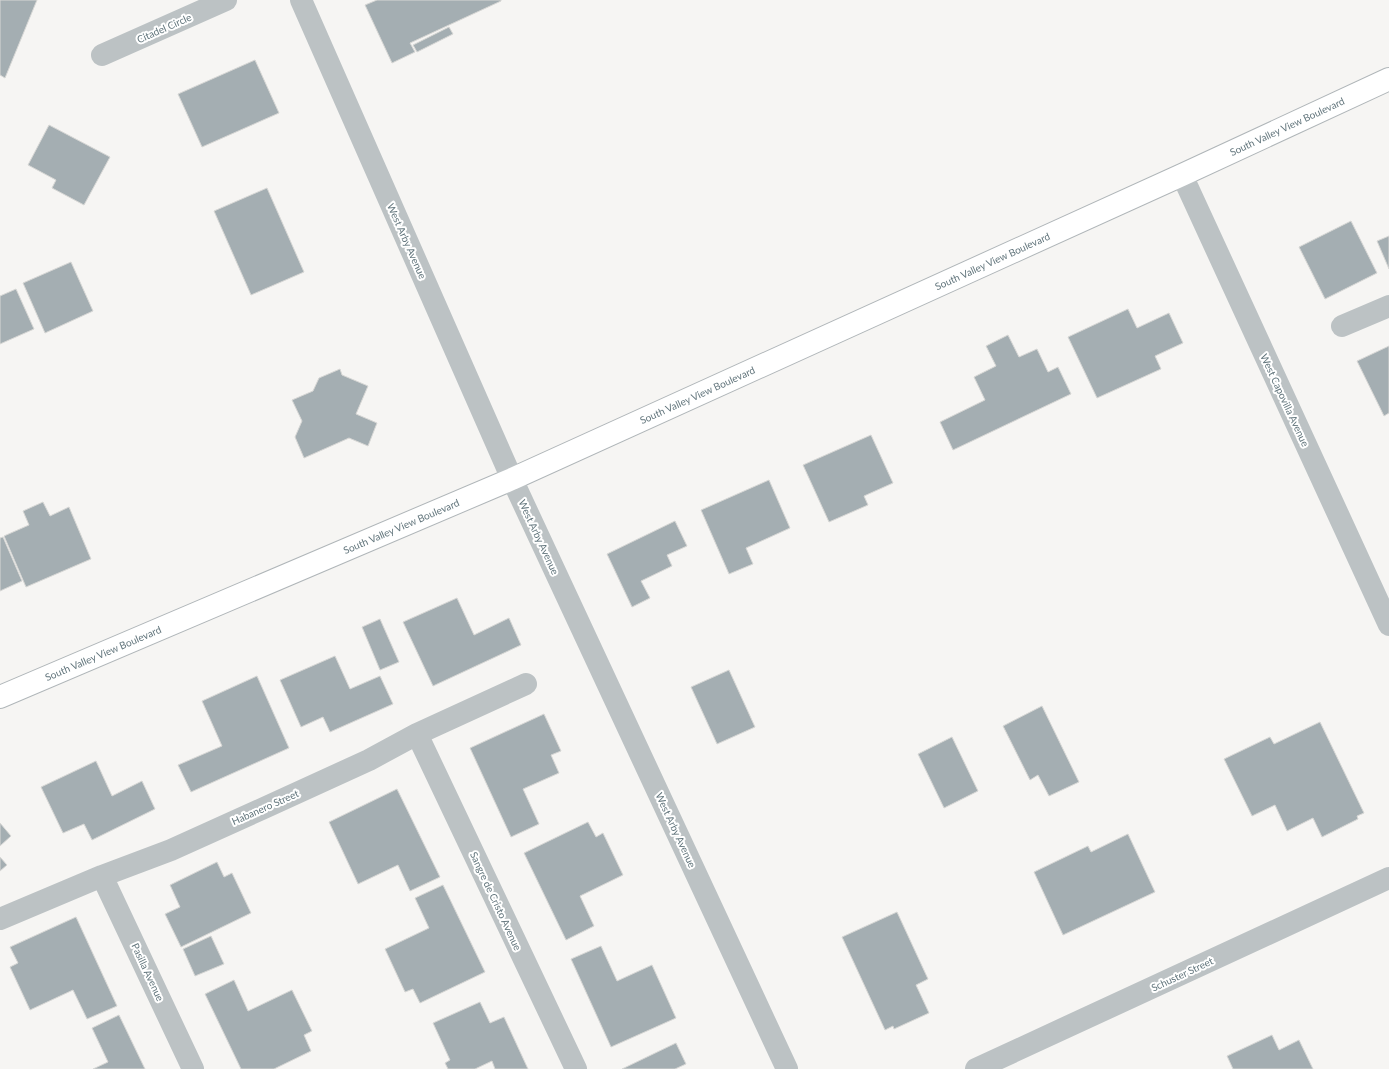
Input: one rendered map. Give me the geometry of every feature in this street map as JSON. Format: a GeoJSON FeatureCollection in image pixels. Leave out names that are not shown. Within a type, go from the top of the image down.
{"type":"FeatureCollection","features":[{"type":"Feature","properties":{"kind":"main road","name":"South Valley View Boulevard"},"geometry":{"type":"LineString","coordinates":[[0,696],[512,479],[1182,175],[1389,79]]}},
{"type":"Feature","properties":{"kind":"street","name":"Citadel Circle"},"geometry":{"type":"LineString","coordinates":[[102,55],[226,0]]}},
{"type":"Feature","properties":{"kind":"street","name":"West Arby Avenue"},"geometry":{"type":"LineString","coordinates":[[300,0],[512,479],[787,1069]]}},
{"type":"Feature","properties":{"kind":"street","name":"West Capovilla Avenue"},"geometry":{"type":"LineString","coordinates":[[1182,175],[1389,625]]}},
{"type":"Feature","properties":{"kind":"street"},"geometry":{"type":"LineString","coordinates":[[1342,326],[1389,306]]}},
{"type":"Feature","properties":{"kind":"street","name":"Habanero Street"},"geometry":{"type":"LineString","coordinates":[[0,919],[102,876],[171,850],[369,760],[417,734],[526,684]]}},
{"type":"Feature","properties":{"kind":"street","name":"Sangre de Cristo Avenue"},"geometry":{"type":"LineString","coordinates":[[417,734],[576,1069]]}},
{"type":"Feature","properties":{"kind":"street","name":"Pasilla Avenue"},"geometry":{"type":"LineString","coordinates":[[102,876],[193,1069]]}},
{"type":"Feature","properties":{"kind":"street","name":"Schuster Street"},"geometry":{"type":"LineString","coordinates":[[976,1069],[1389,878]]}},
{"type":"Feature","properties":{"kind":"building"},"geometry":{"type":"Polygon","coordinates":[[[0,0],[37,0],[5,78],[0,75],[0,0]]]}},
{"type":"Feature","properties":{"kind":"building"},"geometry":{"type":"Polygon","coordinates":[[[377,0],[501,1],[410,43],[415,52],[392,63],[365,5],[377,0]]]}},
{"type":"Feature","properties":{"kind":"building"},"geometry":{"type":"Polygon","coordinates":[[[449,27],[453,34],[417,52],[413,45],[449,27]]]}},
{"type":"Feature","properties":{"kind":"building"},"geometry":{"type":"Polygon","coordinates":[[[255,60],[279,113],[202,147],[178,94],[255,60]]]}},
{"type":"Feature","properties":{"kind":"building"},"geometry":{"type":"Polygon","coordinates":[[[49,125],[110,157],[84,205],[52,188],[56,180],[28,165],[49,125]]]}},
{"type":"Feature","properties":{"kind":"building"},"geometry":{"type":"Polygon","coordinates":[[[267,188],[304,272],[251,295],[214,211],[267,188]]]}},
{"type":"Feature","properties":{"kind":"building"},"geometry":{"type":"Polygon","coordinates":[[[1351,221],[1377,273],[1325,299],[1299,247],[1351,221]]]}},
{"type":"Feature","properties":{"kind":"building"},"geometry":{"type":"Polygon","coordinates":[[[1389,236],[1389,269],[1377,241],[1389,236]]]}},
{"type":"Feature","properties":{"kind":"building"},"geometry":{"type":"Polygon","coordinates":[[[71,262],[93,311],[45,333],[23,283],[71,262]]]}},
{"type":"Feature","properties":{"kind":"building"},"geometry":{"type":"Polygon","coordinates":[[[16,289],[34,329],[0,344],[0,296],[16,289]]]}},
{"type":"Feature","properties":{"kind":"building"},"geometry":{"type":"Polygon","coordinates":[[[1128,309],[1137,328],[1169,313],[1183,343],[1155,356],[1161,369],[1097,398],[1068,337],[1128,309]]]}},
{"type":"Feature","properties":{"kind":"building"},"geometry":{"type":"Polygon","coordinates":[[[1008,335],[1019,357],[1037,349],[1048,372],[1058,367],[1071,394],[953,450],[940,422],[985,400],[974,377],[996,366],[986,346],[1008,335]]]}},
{"type":"Feature","properties":{"kind":"building"},"geometry":{"type":"Polygon","coordinates":[[[1389,346],[1389,413],[1384,416],[1357,361],[1389,346]]]}},
{"type":"Feature","properties":{"kind":"building"},"geometry":{"type":"Polygon","coordinates":[[[340,369],[342,375],[368,386],[356,414],[377,423],[368,446],[349,438],[304,458],[295,437],[302,421],[292,400],[313,391],[319,378],[340,369]]]}},
{"type":"Feature","properties":{"kind":"building"},"geometry":{"type":"Polygon","coordinates":[[[871,435],[893,483],[864,496],[868,505],[829,522],[803,465],[871,435]]]}},
{"type":"Feature","properties":{"kind":"building"},"geometry":{"type":"Polygon","coordinates":[[[769,480],[790,528],[746,548],[753,564],[729,574],[701,510],[769,480]]]}},
{"type":"Feature","properties":{"kind":"building"},"geometry":{"type":"Polygon","coordinates":[[[43,502],[50,516],[69,507],[91,559],[26,587],[4,536],[29,525],[23,511],[43,502]]]}},
{"type":"Feature","properties":{"kind":"building"},"geometry":{"type":"Polygon","coordinates":[[[675,521],[687,546],[667,555],[672,566],[641,581],[650,598],[632,607],[607,554],[675,521]]]}},
{"type":"Feature","properties":{"kind":"building"},"geometry":{"type":"Polygon","coordinates":[[[3,537],[22,581],[0,591],[0,538],[3,537]]]}},
{"type":"Feature","properties":{"kind":"building"},"geometry":{"type":"Polygon","coordinates":[[[457,598],[474,635],[509,618],[521,645],[433,686],[403,622],[457,598]]]}},
{"type":"Feature","properties":{"kind":"building"},"geometry":{"type":"Polygon","coordinates":[[[380,619],[399,662],[380,670],[362,627],[380,619]]]}},
{"type":"Feature","properties":{"kind":"building"},"geometry":{"type":"Polygon","coordinates":[[[335,656],[350,689],[380,676],[393,704],[330,732],[323,717],[301,727],[280,680],[335,656]]]}},
{"type":"Feature","properties":{"kind":"building"},"geometry":{"type":"Polygon","coordinates":[[[729,670],[755,727],[717,744],[691,687],[729,670]]]}},
{"type":"Feature","properties":{"kind":"building"},"geometry":{"type":"Polygon","coordinates":[[[257,676],[289,748],[191,792],[178,765],[222,746],[202,701],[257,676]]]}},
{"type":"Feature","properties":{"kind":"building"},"geometry":{"type":"Polygon","coordinates":[[[1042,706],[1079,782],[1049,796],[1038,775],[1030,780],[1003,726],[1042,706]]]}},
{"type":"Feature","properties":{"kind":"building"},"geometry":{"type":"Polygon","coordinates":[[[544,714],[561,751],[551,755],[559,773],[523,789],[539,824],[511,837],[470,748],[544,714]]]}},
{"type":"Feature","properties":{"kind":"building"},"geometry":{"type":"Polygon","coordinates":[[[1320,722],[1364,813],[1357,816],[1358,819],[1322,837],[1313,818],[1287,831],[1275,805],[1252,816],[1224,759],[1270,737],[1274,744],[1320,722]]]}},
{"type":"Feature","properties":{"kind":"building"},"geometry":{"type":"Polygon","coordinates":[[[952,737],[978,791],[944,808],[918,754],[952,737]]]}},
{"type":"Feature","properties":{"kind":"building"},"geometry":{"type":"Polygon","coordinates":[[[96,761],[112,796],[142,781],[155,809],[92,840],[84,824],[63,833],[41,787],[96,761]]]}},
{"type":"Feature","properties":{"kind":"building"},"geometry":{"type":"Polygon","coordinates":[[[397,789],[440,877],[410,891],[398,865],[358,884],[329,822],[397,789]]]}},
{"type":"Feature","properties":{"kind":"building"},"geometry":{"type":"Polygon","coordinates":[[[588,822],[596,837],[603,833],[623,875],[580,896],[594,926],[566,940],[524,853],[588,822]]]}},
{"type":"Feature","properties":{"kind":"building"},"geometry":{"type":"Polygon","coordinates":[[[0,823],[11,836],[0,846],[0,823]]]}},
{"type":"Feature","properties":{"kind":"building"},"geometry":{"type":"Polygon","coordinates":[[[1128,834],[1155,892],[1063,935],[1034,872],[1088,846],[1091,852],[1128,834]]]}},
{"type":"Feature","properties":{"kind":"building"},"geometry":{"type":"Polygon","coordinates":[[[0,857],[7,865],[0,871],[0,857]]]}},
{"type":"Feature","properties":{"kind":"building"},"geometry":{"type":"Polygon","coordinates":[[[217,862],[224,877],[232,873],[251,913],[181,947],[165,914],[180,907],[170,885],[217,862]]]}},
{"type":"Feature","properties":{"kind":"building"},"geometry":{"type":"Polygon","coordinates":[[[443,885],[485,972],[420,1003],[413,989],[405,992],[385,949],[429,928],[415,898],[443,885]]]}},
{"type":"Feature","properties":{"kind":"building"},"geometry":{"type":"Polygon","coordinates":[[[897,912],[928,979],[916,985],[929,1013],[894,1029],[893,1026],[885,1030],[842,937],[897,912]]]}},
{"type":"Feature","properties":{"kind":"building"},"geometry":{"type":"Polygon","coordinates":[[[76,917],[117,1006],[87,1019],[73,990],[30,1010],[10,967],[18,963],[10,947],[76,917]]]}},
{"type":"Feature","properties":{"kind":"building"},"geometry":{"type":"Polygon","coordinates":[[[211,936],[224,964],[195,976],[183,949],[211,936]]]}},
{"type":"Feature","properties":{"kind":"building"},"geometry":{"type":"Polygon","coordinates":[[[601,946],[617,981],[652,965],[676,1018],[611,1047],[571,959],[601,946]]]}},
{"type":"Feature","properties":{"kind":"building"},"geometry":{"type":"Polygon","coordinates":[[[234,980],[248,1011],[292,990],[312,1031],[304,1035],[311,1051],[274,1069],[241,1069],[205,994],[234,980]]]}},
{"type":"Feature","properties":{"kind":"building"},"geometry":{"type":"Polygon","coordinates":[[[480,1002],[490,1023],[504,1017],[528,1069],[495,1069],[492,1061],[475,1069],[448,1069],[445,1063],[450,1060],[433,1023],[480,1002]]]}},
{"type":"Feature","properties":{"kind":"building"},"geometry":{"type":"Polygon","coordinates":[[[119,1015],[145,1069],[93,1069],[108,1062],[92,1028],[119,1015]]]}},
{"type":"Feature","properties":{"kind":"building"},"geometry":{"type":"Polygon","coordinates":[[[1272,1035],[1279,1050],[1299,1040],[1313,1069],[1233,1069],[1227,1056],[1272,1035]]]}},
{"type":"Feature","properties":{"kind":"building"},"geometry":{"type":"Polygon","coordinates":[[[676,1043],[686,1064],[675,1069],[622,1069],[676,1043]]]}}]}
